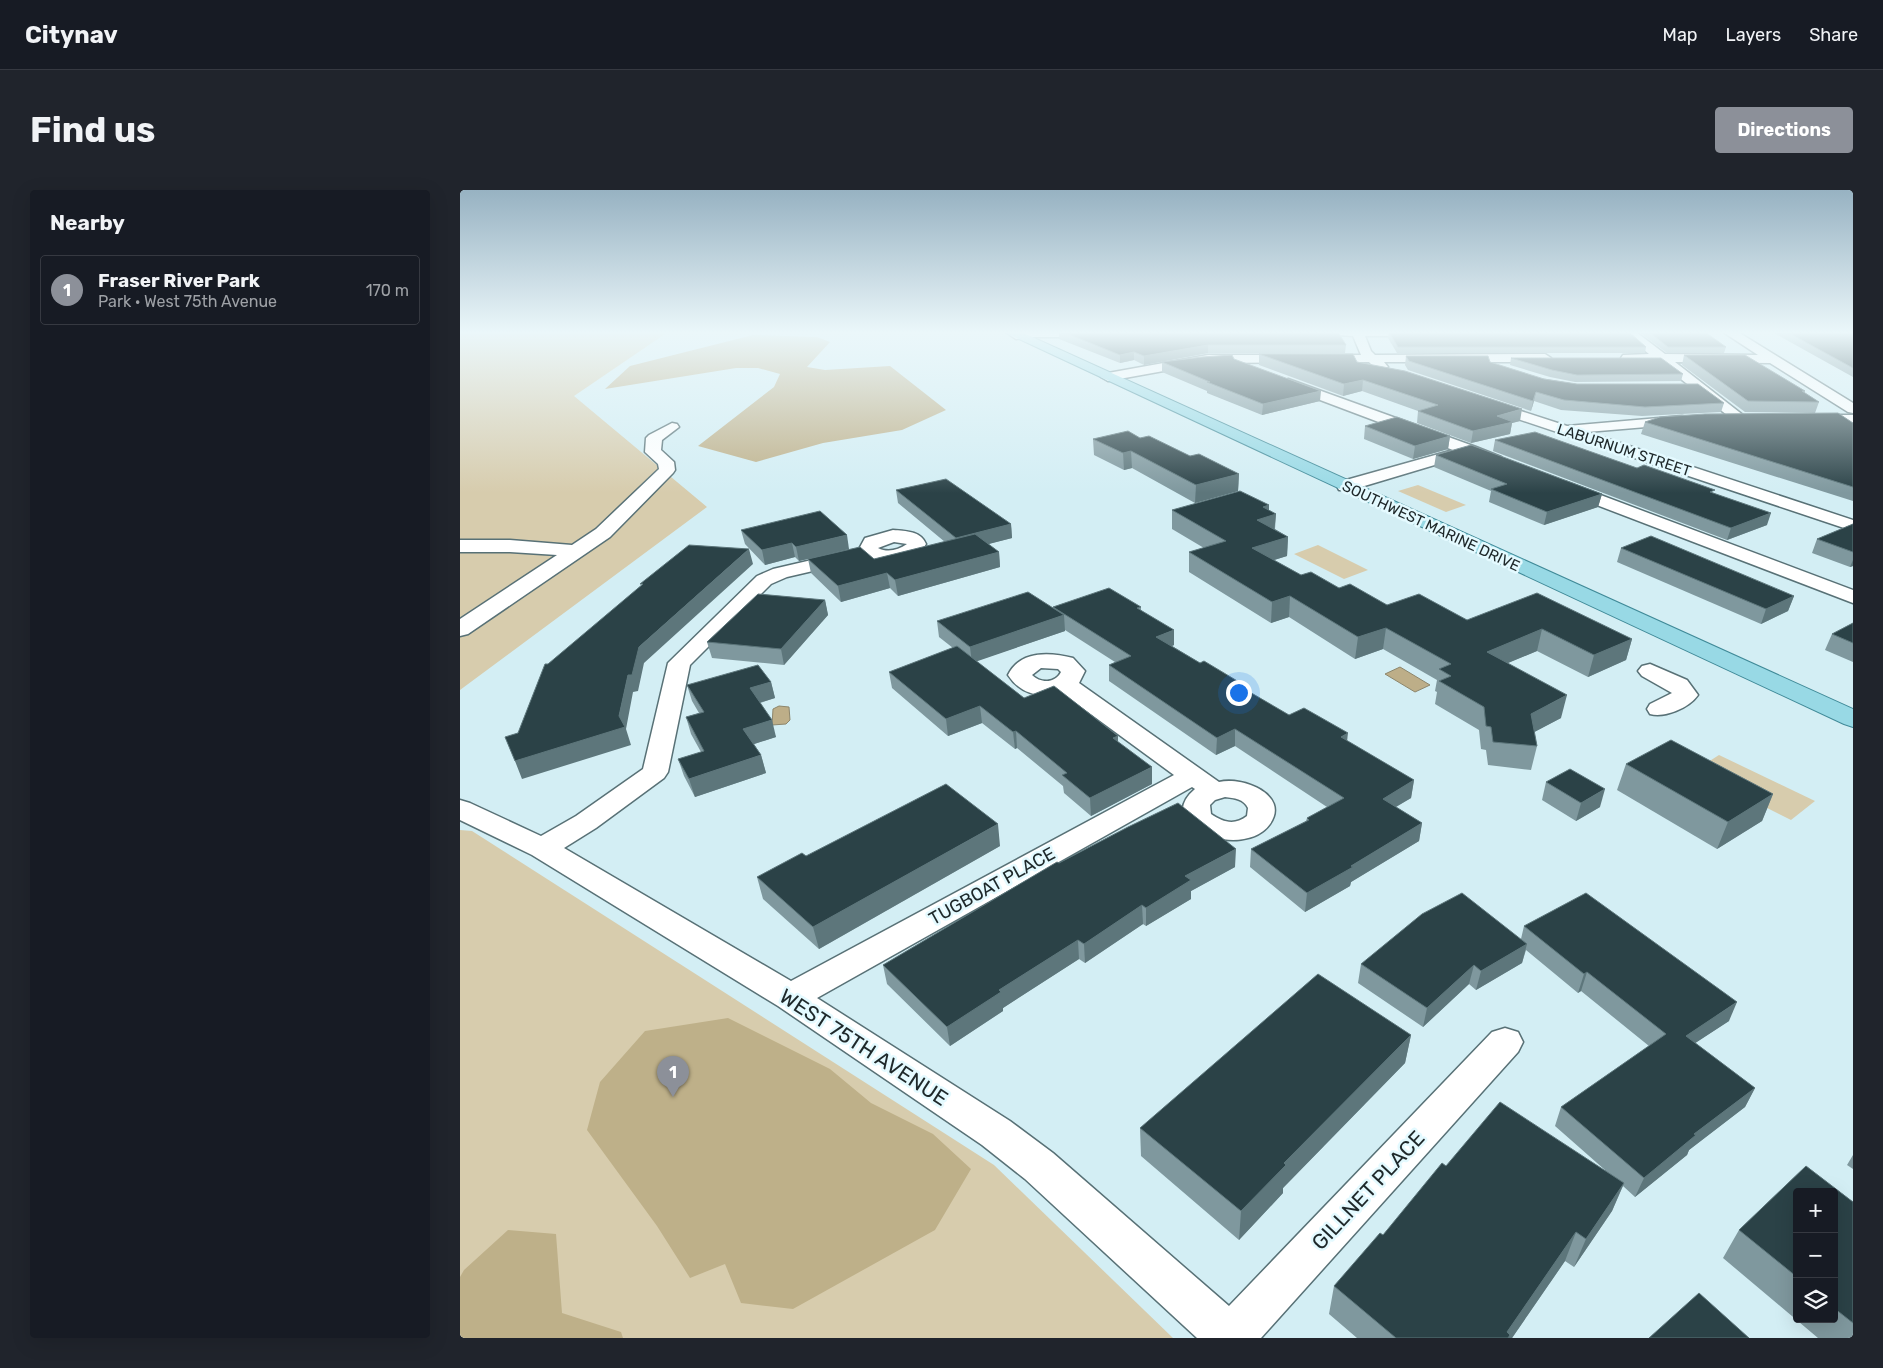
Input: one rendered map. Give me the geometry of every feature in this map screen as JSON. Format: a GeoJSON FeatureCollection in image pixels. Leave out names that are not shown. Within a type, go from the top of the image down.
{"type":"FeatureCollection","features":[{"type":"Feature","properties":{"kind":"main road","name":"SOUTHWEST MARINE DRIVE"},"geometry":{"type":"LineString","coordinates":[[1127,386],[1853,719]]}},
{"type":"Feature","properties":{"kind":"street"},"geometry":{"type":"LineString","coordinates":[[1295,386],[1513,467]]}},
{"type":"Feature","properties":{"kind":"street"},"geometry":{"type":"LineString","coordinates":[[1815,386],[1853,409]]}},
{"type":"Feature","properties":{"kind":"street"},"geometry":{"type":"LineString","coordinates":[[1679,387],[1698,387],[1741,419]]}},
{"type":"Feature","properties":{"kind":"street","name":"LABURNUM STREET"},"geometry":{"type":"LineString","coordinates":[[1475,400],[1853,526]]}},
{"type":"Feature","properties":{"kind":"street"},"geometry":{"type":"LineString","coordinates":[[1535,435],[1618,424],[1699,419]]}},
{"type":"Feature","properties":{"kind":"street"},"geometry":{"type":"LineString","coordinates":[[1715,419],[1760,419]]}},
{"type":"Feature","properties":{"kind":"street"},"geometry":{"type":"LineString","coordinates":[[1797,419],[1853,419]]}},
{"type":"Feature","properties":{"kind":"street"},"geometry":{"type":"LineString","coordinates":[[460,629],[603,533],[667,470],[666,462],[653,452],[654,438],[672,427]]}},
{"type":"Feature","properties":{"kind":"street"},"geometry":{"type":"LineString","coordinates":[[1345,486],[1497,443]]}},
{"type":"Feature","properties":{"kind":"street"},"geometry":{"type":"LineString","coordinates":[[1550,481],[1853,597]]}},
{"type":"Feature","properties":{"kind":"street"},"geometry":{"type":"LineString","coordinates":[[460,546],[510,546],[574,551]]}},
{"type":"Feature","properties":{"kind":"street"},"geometry":{"type":"LineString","coordinates":[[542,848],[586,822],[655,772],[679,663],[764,580],[780,573],[870,552]]}},
{"type":"Feature","properties":{"kind":"street"},"geometry":{"type":"LineString","coordinates":[[1650,671],[1679,685],[1686,695],[1658,710]]}},
{"type":"Feature","properties":{"kind":"street","name":"TUGBOAT PLACE"},"geometry":{"type":"LineString","coordinates":[[790,997],[1204,783],[1064,684]]}},
{"type":"Feature","properties":{"kind":"street","name":"WEST 75TH AVENUE"},"geometry":{"type":"LineString","coordinates":[[460,809],[542,848],[790,997],[996,1133],[1040,1166],[1231,1338]]}},
{"type":"Feature","properties":{"kind":"street","name":"GILLNET PLACE"},"geometry":{"type":"LineString","coordinates":[[1231,1338],[1505,1042]]}},
{"type":"Feature","properties":{"kind":"shaded area"},"geometry":{"type":"Polygon","coordinates":[[[460,386],[589,386],[574,396],[707,507],[460,690],[460,386]]]}},
{"type":"Feature","properties":{"kind":"shaded area"},"geometry":{"type":"Polygon","coordinates":[[[609,386],[626,386],[605,389],[609,386]]]}},
{"type":"Feature","properties":{"kind":"shaded area"},"geometry":{"type":"Polygon","coordinates":[[[915,386],[946,410],[902,430],[823,443],[756,462],[698,446],[774,387],[915,386]]]}},
{"type":"Feature","properties":{"kind":"shaded area"},"geometry":{"type":"Polygon","coordinates":[[[1418,485],[1466,505],[1446,512],[1398,491],[1418,485]]]}},
{"type":"Feature","properties":{"kind":"shaded area"},"geometry":{"type":"Polygon","coordinates":[[[1318,545],[1368,570],[1344,579],[1294,554],[1318,545]]]}},
{"type":"Feature","properties":{"kind":"shaded area"},"geometry":{"type":"Polygon","coordinates":[[[1400,667],[1430,685],[1415,692],[1385,674],[1400,667]]]}},
{"type":"Feature","properties":{"kind":"shaded area"},"geometry":{"type":"Polygon","coordinates":[[[779,706],[789,707],[790,720],[786,724],[772,725],[773,709],[779,706]]]}},
{"type":"Feature","properties":{"kind":"shaded area"},"geometry":{"type":"Polygon","coordinates":[[[1719,755],[1815,801],[1791,820],[1694,771],[1719,755]]]}},
{"type":"Feature","properties":{"kind":"shaded area"},"geometry":{"type":"Polygon","coordinates":[[[460,830],[472,831],[994,1165],[1173,1338],[460,1338],[460,830]]]}},
{"type":"Feature","properties":{"kind":"shaded area"},"geometry":{"type":"Polygon","coordinates":[[[728,1018],[830,1069],[871,1103],[933,1134],[971,1169],[935,1230],[793,1309],[741,1303],[725,1264],[690,1278],[657,1226],[587,1130],[600,1082],[645,1031],[728,1018]]]}},
{"type":"Feature","properties":{"kind":"shaded area"},"geometry":{"type":"Polygon","coordinates":[[[508,1230],[556,1234],[562,1313],[621,1332],[623,1338],[460,1338],[460,1277],[464,1270],[508,1230]]]}},
{"type":"Feature","properties":{"kind":"building"},"geometry":{"type":"Polygon","coordinates":[[[1216,386],[1306,386],[1321,391],[1263,404],[1216,386]]]}},
{"type":"Feature","properties":{"kind":"building"},"geometry":{"type":"Polygon","coordinates":[[[1380,386],[1450,386],[1522,409],[1497,416],[1513,422],[1473,431],[1418,411],[1438,405],[1380,386]]]}},
{"type":"Feature","properties":{"kind":"building"},"geometry":{"type":"Polygon","coordinates":[[[1485,386],[1700,386],[1724,403],[1645,407],[1564,400],[1536,392],[1533,401],[1485,386]]]}},
{"type":"Feature","properties":{"kind":"building"},"geometry":{"type":"Polygon","coordinates":[[[1727,386],[1796,386],[1819,402],[1748,401],[1727,386]]]}},
{"type":"Feature","properties":{"kind":"building"},"geometry":{"type":"Polygon","coordinates":[[[1838,413],[1853,423],[1853,487],[1645,422],[1660,417],[1705,414],[1838,413]]]}},
{"type":"Feature","properties":{"kind":"building"},"geometry":{"type":"Polygon","coordinates":[[[1397,417],[1450,436],[1415,446],[1365,426],[1397,417]]]}},
{"type":"Feature","properties":{"kind":"building"},"geometry":{"type":"Polygon","coordinates":[[[1128,431],[1140,438],[1149,436],[1190,456],[1199,454],[1239,474],[1196,485],[1131,451],[1123,453],[1093,439],[1128,431]]]}},
{"type":"Feature","properties":{"kind":"building"},"geometry":{"type":"Polygon","coordinates":[[[1535,432],[1637,468],[1644,465],[1715,490],[1710,492],[1771,513],[1731,528],[1495,440],[1535,432]]]}},
{"type":"Feature","properties":{"kind":"building"},"geometry":{"type":"Polygon","coordinates":[[[1471,445],[1602,494],[1547,512],[1491,489],[1507,484],[1436,455],[1471,445]]]}},
{"type":"Feature","properties":{"kind":"building"},"geometry":{"type":"Polygon","coordinates":[[[946,479],[1011,524],[956,538],[896,490],[946,479]]]}},
{"type":"Feature","properties":{"kind":"building"},"geometry":{"type":"Polygon","coordinates":[[[1240,491],[1269,505],[1263,507],[1276,514],[1257,520],[1288,537],[1252,548],[1301,575],[1311,572],[1339,588],[1350,584],[1387,605],[1419,594],[1467,620],[1537,593],[1632,639],[1594,655],[1542,629],[1487,652],[1567,695],[1531,714],[1537,746],[1493,742],[1491,727],[1486,726],[1484,707],[1439,681],[1451,676],[1439,669],[1451,664],[1386,628],[1358,637],[1290,596],[1272,602],[1189,552],[1226,541],[1172,510],[1240,491]]]}},
{"type":"Feature","properties":{"kind":"building"},"geometry":{"type":"Polygon","coordinates":[[[820,511],[847,535],[796,547],[792,543],[762,550],[741,530],[820,511]]]}},
{"type":"Feature","properties":{"kind":"building"},"geometry":{"type":"Polygon","coordinates":[[[1853,524],[1853,552],[1817,539],[1853,524]]]}},
{"type":"Feature","properties":{"kind":"building"},"geometry":{"type":"Polygon","coordinates":[[[975,534],[999,552],[895,580],[887,573],[838,586],[808,559],[860,547],[874,559],[975,534]]]}},
{"type":"Feature","properties":{"kind":"building"},"geometry":{"type":"Polygon","coordinates":[[[1651,536],[1794,596],[1766,609],[1621,548],[1651,536]]]}},
{"type":"Feature","properties":{"kind":"building"},"geometry":{"type":"Polygon","coordinates":[[[689,545],[749,549],[639,647],[632,675],[628,675],[619,716],[625,727],[515,761],[505,737],[518,733],[545,664],[548,664],[643,584],[640,584],[689,545]]]}},
{"type":"Feature","properties":{"kind":"building"},"geometry":{"type":"Polygon","coordinates":[[[1109,588],[1141,607],[1137,608],[1174,630],[1156,637],[1200,663],[1204,661],[1239,682],[1236,684],[1289,715],[1304,708],[1348,733],[1341,737],[1414,780],[1383,799],[1422,823],[1351,866],[1353,867],[1307,893],[1251,849],[1309,820],[1307,818],[1344,798],[1235,729],[1217,738],[1109,665],[1131,656],[1053,607],[1109,588]]]}},
{"type":"Feature","properties":{"kind":"building"},"geometry":{"type":"Polygon","coordinates":[[[1028,592],[1064,615],[970,647],[937,621],[1028,592]]]}},
{"type":"Feature","properties":{"kind":"building"},"geometry":{"type":"Polygon","coordinates":[[[758,594],[825,600],[781,649],[707,642],[758,594]]]}},
{"type":"Feature","properties":{"kind":"building"},"geometry":{"type":"Polygon","coordinates":[[[1853,623],[1853,643],[1832,634],[1853,623]]]}},
{"type":"Feature","properties":{"kind":"building"},"geometry":{"type":"Polygon","coordinates":[[[957,646],[1024,698],[1054,686],[1118,736],[1113,738],[1152,767],[1090,798],[1062,775],[1067,773],[1016,731],[1013,732],[980,706],[946,719],[889,672],[957,646]]]}},
{"type":"Feature","properties":{"kind":"building"},"geometry":{"type":"Polygon","coordinates":[[[758,665],[771,682],[750,688],[772,720],[743,729],[761,755],[689,779],[678,759],[704,751],[686,717],[704,712],[687,685],[758,665]]]}},
{"type":"Feature","properties":{"kind":"building"},"geometry":{"type":"Polygon","coordinates":[[[1671,740],[1773,794],[1728,822],[1626,764],[1671,740]]]}},
{"type":"Feature","properties":{"kind":"building"},"geometry":{"type":"Polygon","coordinates":[[[1570,769],[1605,789],[1581,803],[1546,782],[1570,769]]]}},
{"type":"Feature","properties":{"kind":"building"},"geometry":{"type":"Polygon","coordinates":[[[946,784],[998,824],[813,927],[757,877],[802,853],[806,856],[946,784]]]}},
{"type":"Feature","properties":{"kind":"building"},"geometry":{"type":"Polygon","coordinates":[[[1178,803],[1236,849],[1185,876],[1191,880],[1146,908],[1142,905],[1084,944],[1078,940],[999,990],[1001,992],[947,1027],[883,965],[1057,862],[1059,863],[1178,803]]]}},
{"type":"Feature","properties":{"kind":"building"},"geometry":{"type":"Polygon","coordinates":[[[1462,893],[1527,944],[1481,971],[1474,965],[1427,1008],[1361,964],[1422,914],[1462,893]]]}},
{"type":"Feature","properties":{"kind":"building"},"geometry":{"type":"Polygon","coordinates":[[[1586,893],[1737,1002],[1686,1036],[1755,1088],[1694,1134],[1696,1135],[1644,1178],[1561,1107],[1666,1034],[1587,972],[1584,974],[1524,926],[1586,893]]]}},
{"type":"Feature","properties":{"kind":"building"},"geometry":{"type":"Polygon","coordinates":[[[1318,974],[1411,1035],[1284,1163],[1286,1165],[1241,1211],[1140,1128],[1318,974]]]}},
{"type":"Feature","properties":{"kind":"building"},"geometry":{"type":"Polygon","coordinates":[[[1500,1102],[1624,1183],[1586,1239],[1576,1232],[1507,1332],[1510,1335],[1508,1338],[1396,1338],[1334,1286],[1380,1233],[1383,1235],[1442,1163],[1446,1166],[1500,1102]]]}},
{"type":"Feature","properties":{"kind":"building"},"geometry":{"type":"Polygon","coordinates":[[[1806,1166],[1835,1188],[1793,1188],[1793,1274],[1739,1230],[1806,1166]]]}},
{"type":"Feature","properties":{"kind":"building"},"geometry":{"type":"Polygon","coordinates":[[[1838,1191],[1853,1202],[1853,1323],[1838,1311],[1838,1191]]]}},
{"type":"Feature","properties":{"kind":"building"},"geometry":{"type":"Polygon","coordinates":[[[1699,1293],[1749,1338],[1649,1338],[1699,1293]]]}},
{"type":"Feature","properties":{"kind":"place","name":"Fraser River Park"},"geometry":{"type":"Point","coordinates":[673,1097]}}]}
